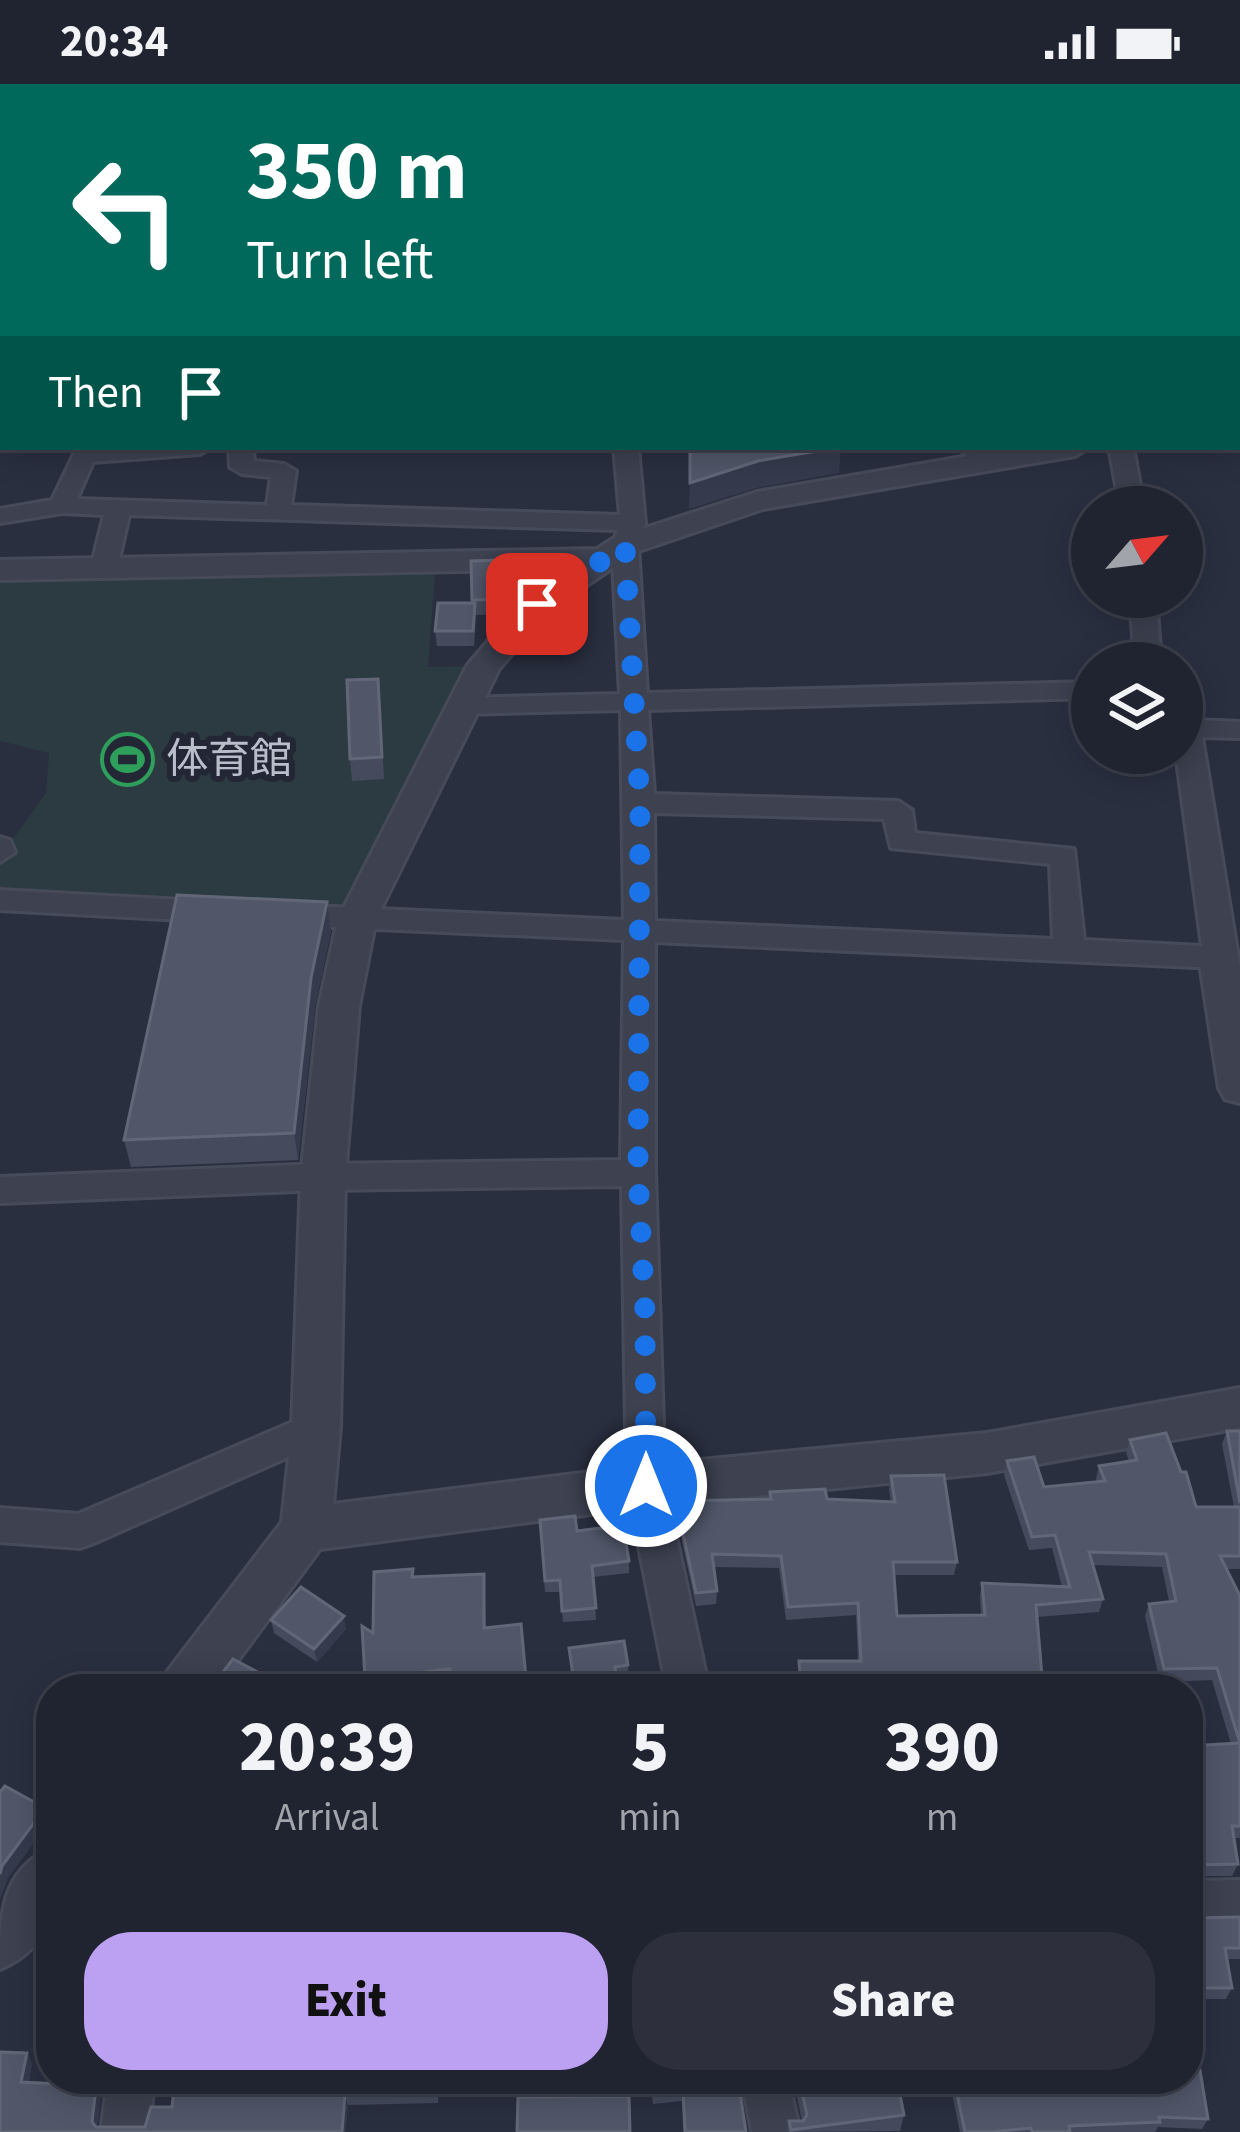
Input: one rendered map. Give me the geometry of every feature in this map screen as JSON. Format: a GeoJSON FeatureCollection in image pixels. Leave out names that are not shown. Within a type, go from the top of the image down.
{"type":"FeatureCollection","features":[{"type":"Feature","properties":{"kind":"street"},"geometry":{"type":"LineString","coordinates":[[62,506],[84,454],[150,450]]}},
{"type":"Feature","properties":{"kind":"street"},"geometry":{"type":"LineString","coordinates":[[241,450],[242,467],[284,471],[278,511]]}},
{"type":"Feature","properties":{"kind":"street"},"geometry":{"type":"LineString","coordinates":[[626,450],[620,542],[640,803],[638,1173],[646,1486],[685,1674]]}},
{"type":"Feature","properties":{"kind":"street"},"geometry":{"type":"LineString","coordinates":[[0,570],[620,542],[757,501],[977,455],[1038,450]]}},
{"type":"Feature","properties":{"kind":"street"},"geometry":{"type":"LineString","coordinates":[[1122,450],[1128,486]]}},
{"type":"Feature","properties":{"kind":"street"},"geometry":{"type":"LineString","coordinates":[[0,516],[62,506],[278,511],[620,542]]}},
{"type":"Feature","properties":{"kind":"street"},"geometry":{"type":"LineString","coordinates":[[104,568],[118,508]]}},
{"type":"Feature","properties":{"kind":"street"},"geometry":{"type":"LineString","coordinates":[[198,1674],[306,1529],[316,1428],[323,1177],[339,1006],[357,919],[461,706],[510,632],[537,604],[620,542]]}},
{"type":"Feature","properties":{"kind":"street"},"geometry":{"type":"LineString","coordinates":[[461,706],[1071,691]]}},
{"type":"Feature","properties":{"kind":"street"},"geometry":{"type":"LineString","coordinates":[[1203,727],[1240,730]]}},
{"type":"Feature","properties":{"kind":"street"},"geometry":{"type":"LineString","coordinates":[[1194,774],[1230,958],[1240,1088]]}},
{"type":"Feature","properties":{"kind":"street"},"geometry":{"type":"LineString","coordinates":[[640,803],[898,809],[901,842],[1064,856],[1069,950]]}},
{"type":"Feature","properties":{"kind":"street"},"geometry":{"type":"LineString","coordinates":[[0,900],[1230,958]]}},
{"type":"Feature","properties":{"kind":"street"},"geometry":{"type":"LineString","coordinates":[[0,1190],[323,1177],[638,1173]]}},
{"type":"Feature","properties":{"kind":"street"},"geometry":{"type":"LineString","coordinates":[[306,1529],[646,1486],[987,1453],[1240,1408]]}},
{"type":"Feature","properties":{"kind":"street"},"geometry":{"type":"LineString","coordinates":[[0,1526],[80,1531],[316,1428]]}},
{"type":"Feature","properties":{"kind":"street"},"geometry":{"type":"LineString","coordinates":[[1203,1903],[1240,1902]]}},
{"type":"Feature","properties":{"kind":"street"},"geometry":{"type":"LineString","coordinates":[[125,2132],[129,2094]]}},
{"type":"Feature","properties":{"kind":"street"},"geometry":{"type":"LineString","coordinates":[[768,2094],[776,2132]]}},
{"type":"Feature","properties":{"kind":"shaded area"},"geometry":{"type":"Polygon","coordinates":[[[436,560],[428,667],[484,666],[357,919],[0,900],[0,857],[46,793],[49,753],[0,741],[0,572],[436,560]]]}},
{"type":"Feature","properties":{"kind":"building"},"geometry":{"type":"Polygon","coordinates":[[[690,450],[823,450],[758,461],[690,483],[690,450]]]}},
{"type":"Feature","properties":{"kind":"building"},"geometry":{"type":"Polygon","coordinates":[[[499,560],[501,599],[472,600],[471,561],[499,560]]]}},
{"type":"Feature","properties":{"kind":"building"},"geometry":{"type":"Polygon","coordinates":[[[438,603],[475,603],[473,631],[435,631],[438,603]]]}},
{"type":"Feature","properties":{"kind":"building"},"geometry":{"type":"Polygon","coordinates":[[[378,679],[382,757],[350,759],[347,680],[378,679]]]}},
{"type":"Feature","properties":{"kind":"building"},"geometry":{"type":"Polygon","coordinates":[[[177,895],[327,902],[311,978],[294,1133],[124,1140],[177,895]]]}},
{"type":"Feature","properties":{"kind":"building"},"geometry":{"type":"Polygon","coordinates":[[[1227,1431],[1240,1431],[1240,1503],[1227,1431]]]}},
{"type":"Feature","properties":{"kind":"building"},"geometry":{"type":"Polygon","coordinates":[[[1166,1433],[1181,1472],[1186,1472],[1196,1507],[1240,1507],[1240,1556],[1220,1556],[1240,1596],[1240,1743],[1217,1668],[1164,1669],[1149,1604],[1176,1601],[1166,1554],[1089,1552],[1103,1599],[1036,1605],[1042,1674],[800,1674],[799,1661],[861,1661],[858,1603],[788,1607],[781,1556],[712,1554],[717,1591],[696,1593],[676,1501],[771,1499],[770,1492],[825,1489],[827,1499],[895,1502],[891,1476],[944,1475],[957,1562],[893,1562],[897,1616],[985,1615],[982,1583],[1070,1587],[1055,1535],[1032,1537],[1007,1461],[1034,1457],[1044,1487],[1105,1481],[1099,1466],[1137,1460],[1130,1440],[1166,1433]]]}},
{"type":"Feature","properties":{"kind":"building"},"geometry":{"type":"Polygon","coordinates":[[[575,1516],[577,1531],[623,1525],[629,1561],[592,1566],[596,1608],[562,1611],[560,1580],[545,1581],[540,1520],[575,1516]]]}},
{"type":"Feature","properties":{"kind":"building"},"geometry":{"type":"Polygon","coordinates":[[[413,1569],[412,1577],[484,1574],[484,1628],[521,1624],[526,1674],[451,1674],[450,1669],[365,1674],[362,1626],[373,1633],[374,1572],[413,1569]]]}},
{"type":"Feature","properties":{"kind":"building"},"geometry":{"type":"Polygon","coordinates":[[[301,1587],[344,1616],[314,1649],[271,1620],[301,1587]]]}},
{"type":"Feature","properties":{"kind":"building"},"geometry":{"type":"Polygon","coordinates":[[[624,1641],[628,1665],[615,1667],[616,1674],[573,1674],[569,1648],[624,1641]]]}},
{"type":"Feature","properties":{"kind":"building"},"geometry":{"type":"Polygon","coordinates":[[[233,1659],[261,1674],[222,1674],[233,1659]]]}},
{"type":"Feature","properties":{"kind":"building"},"geometry":{"type":"Polygon","coordinates":[[[1240,1743],[1240,1826],[1232,1826],[1238,1864],[1203,1865],[1203,1745],[1240,1743]]]}},
{"type":"Feature","properties":{"kind":"building"},"geometry":{"type":"Polygon","coordinates":[[[5,1786],[36,1803],[36,1820],[0,1874],[0,1792],[5,1786]]]}},
{"type":"Feature","properties":{"kind":"building"},"geometry":{"type":"Polygon","coordinates":[[[1240,1917],[1240,1948],[1225,1948],[1232,1988],[1203,1988],[1203,1918],[1240,1917]]]}},
{"type":"Feature","properties":{"kind":"building"},"geometry":{"type":"Polygon","coordinates":[[[0,2052],[27,2053],[21,2082],[36,2083],[36,2094],[95,2094],[92,2122],[96,2127],[145,2127],[151,2107],[172,2107],[173,2094],[390,2094],[345,2095],[342,2132],[0,2132],[0,2052]]]}},
{"type":"Feature","properties":{"kind":"building"},"geometry":{"type":"Polygon","coordinates":[[[1203,2088],[1208,2119],[1159,2117],[1160,2122],[1069,2126],[1070,2132],[1032,2132],[1031,2128],[965,2132],[957,2094],[1203,2094],[1203,2088]]]}},
{"type":"Feature","properties":{"kind":"building"},"geometry":{"type":"Polygon","coordinates":[[[683,2094],[740,2094],[746,2132],[685,2132],[683,2094]]]}},
{"type":"Feature","properties":{"kind":"building"},"geometry":{"type":"Polygon","coordinates":[[[802,2094],[900,2094],[904,2115],[791,2130],[789,2121],[803,2121],[807,2115],[802,2094]]]}},
{"type":"Feature","properties":{"kind":"building"},"geometry":{"type":"Polygon","coordinates":[[[629,2096],[630,2132],[517,2132],[518,2097],[629,2096]]]}},
{"type":"Feature","properties":{"kind":"place","name":"体育館"},"geometry":{"type":"Point","coordinates":[127,760]}},
{"type":"Feature","properties":{"kind":"route"},"geometry":{"type":"LineString","coordinates":[[537,604],[625,545],[640,803],[638,1173],[646,1486]]}}]}
